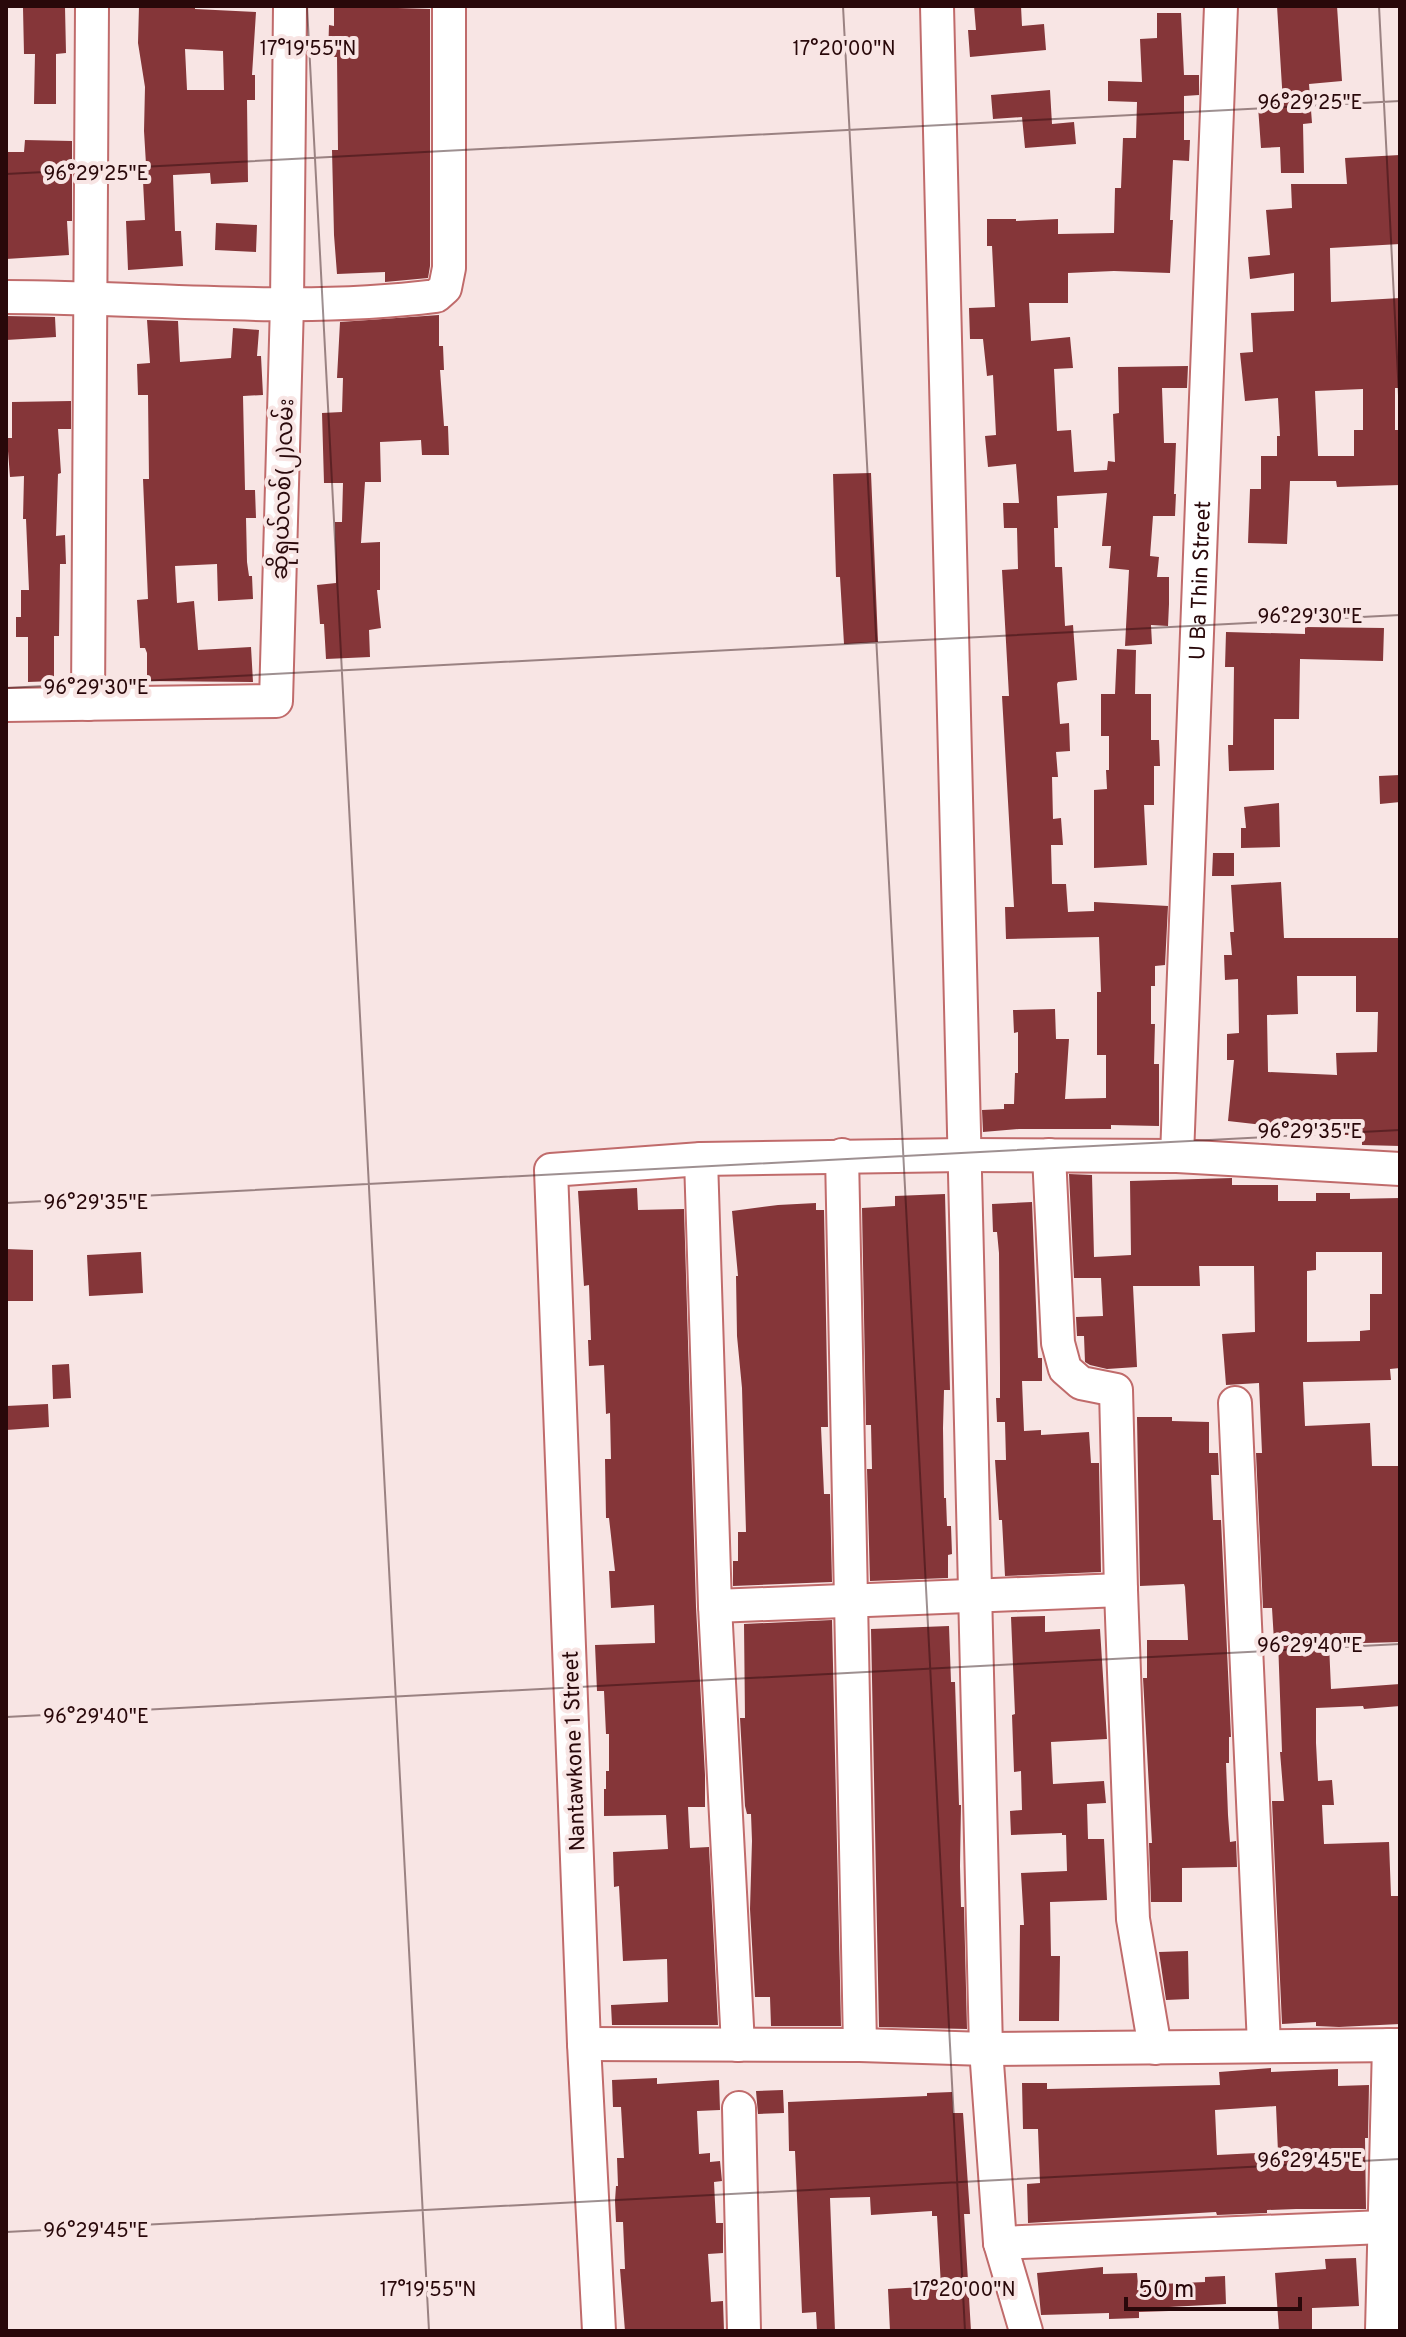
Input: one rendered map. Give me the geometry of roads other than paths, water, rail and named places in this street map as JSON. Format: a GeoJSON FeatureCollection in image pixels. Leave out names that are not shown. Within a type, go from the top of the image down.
{"type":"FeatureCollection","features":[{"type":"Feature","properties":{"kind":"street"},"geometry":{"type":"LineString","coordinates":[[88,704],[92,6]]}},
{"type":"Feature","properties":{"kind":"street","name":"ဆိုရှယ်လစ်(၂)လမ်း"},"geometry":{"type":"LineString","coordinates":[[6,705],[276,701],[287,304],[290,6]]}},
{"type":"Feature","properties":{"kind":"street"},"geometry":{"type":"LineString","coordinates":[[6,297],[287,304],[436,296],[445,288],[449,268],[449,6]]}},
{"type":"Feature","properties":{"kind":"street"},"geometry":{"type":"LineString","coordinates":[[937,6],[986,2049],[1000,2243],[1026,2331]]}},
{"type":"Feature","properties":{"kind":"street","name":"U Ba Thin Street"},"geometry":{"type":"LineString","coordinates":[[1177,1156],[1221,6]]}},
{"type":"Feature","properties":{"kind":"street"},"geometry":{"type":"LineString","coordinates":[[842,1155],[860,2045]]}},
{"type":"Feature","properties":{"kind":"street"},"geometry":{"type":"LineString","coordinates":[[738,2045],[715,1606],[701,1159],[842,1155],[1177,1156],[1400,1169]]}},
{"type":"Feature","properties":{"kind":"street"},"geometry":{"type":"LineString","coordinates":[[1049,1155],[1058,1343],[1065,1369],[1081,1383],[1116,1390],[1133,1919],[1155,2048]]}},
{"type":"Feature","properties":{"kind":"street","name":"Nantawkone 1 Street"},"geometry":{"type":"LineString","coordinates":[[599,2331],[584,2044],[551,1170],[701,1159]]}},
{"type":"Feature","properties":{"kind":"street"},"geometry":{"type":"LineString","coordinates":[[1235,1403],[1264,2045]]}},
{"type":"Feature","properties":{"kind":"street"},"geometry":{"type":"LineString","coordinates":[[715,1606],[1121,1590]]}},
{"type":"Feature","properties":{"kind":"street"},"geometry":{"type":"LineString","coordinates":[[584,2044],[860,2045],[986,2049],[1394,2045],[1383,2227],[1382,2331]]}},
{"type":"Feature","properties":{"kind":"street"},"geometry":{"type":"LineString","coordinates":[[739,2108],[744,2331]]}},
{"type":"Feature","properties":{"kind":"street"},"geometry":{"type":"LineString","coordinates":[[1000,2243],[1383,2227]]}}]}
